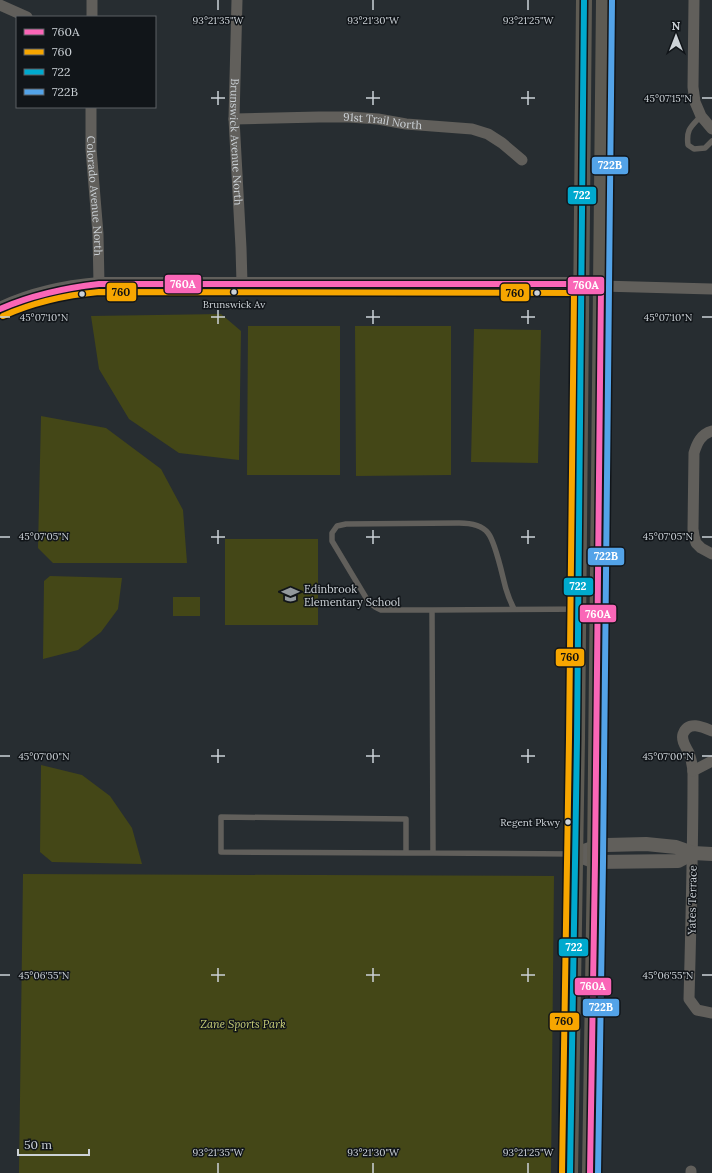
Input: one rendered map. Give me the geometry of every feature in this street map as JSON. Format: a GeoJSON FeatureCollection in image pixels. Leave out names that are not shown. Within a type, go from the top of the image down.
{"type":"FeatureCollection","features":[{"type":"Feature","properties":{"kind":"main road"},"geometry":{"type":"LineString","coordinates":[[570,1173],[582,285],[584,0]]}},
{"type":"Feature","properties":{"kind":"main road"},"geometry":{"type":"LineString","coordinates":[[590,1173],[604,0]]}},
{"type":"Feature","properties":{"kind":"street"},"geometry":{"type":"LineString","coordinates":[[92,0],[92,16]]}},
{"type":"Feature","properties":{"kind":"street","name":"Brunswick Avenue North"},"geometry":{"type":"LineString","coordinates":[[237,0],[234,119],[242,283]]}},
{"type":"Feature","properties":{"kind":"street"},"geometry":{"type":"LineString","coordinates":[[694,0],[693,87],[695,102],[701,116],[712,129]]}},
{"type":"Feature","properties":{"kind":"street"},"geometry":{"type":"LineString","coordinates":[[0,6],[25,16]]}},
{"type":"Feature","properties":{"kind":"street","name":"Colorado Avenue North"},"geometry":{"type":"LineString","coordinates":[[91,108],[91,150],[98,234],[99,284]]}},
{"type":"Feature","properties":{"kind":"street","name":"91st Trail North"},"geometry":{"type":"LineString","coordinates":[[234,119],[349,117],[378,119],[406,124],[472,129],[488,134],[502,142],[522,160]]}},
{"type":"Feature","properties":{"kind":"street"},"geometry":{"type":"LineString","coordinates":[[0,309],[25,298],[49,291],[99,284],[242,283],[582,285],[712,289]]}},
{"type":"Feature","properties":{"kind":"street"},"geometry":{"type":"LineString","coordinates":[[712,431],[702,436],[694,453],[693,529],[696,543],[701,548],[712,554]]}},
{"type":"Feature","properties":{"kind":"street","name":"Yates Terrace"},"geometry":{"type":"LineString","coordinates":[[712,731],[700,726],[693,726],[687,728],[683,733],[682,740],[689,754],[693,771],[689,998],[697,1010],[712,1013]]}},
{"type":"Feature","properties":{"kind":"street"},"geometry":{"type":"LineString","coordinates":[[693,771],[712,761]]}},
{"type":"Feature","properties":{"kind":"street"},"geometry":{"type":"LineString","coordinates":[[575,854],[595,854],[678,861],[692,853],[712,854]]}},
{"type":"Feature","properties":{"kind":"lane"},"geometry":{"type":"LineString","coordinates":[[701,116],[688,131],[688,145],[694,149],[705,148],[712,141]]}},
{"type":"Feature","properties":{"kind":"lane"},"geometry":{"type":"LineString","coordinates":[[514,609],[506,591],[492,540],[487,532],[479,526],[466,523],[346,524],[337,526],[332,533],[332,541],[368,601],[381,610],[597,609]]}},
{"type":"Feature","properties":{"kind":"lane"},"geometry":{"type":"LineString","coordinates":[[432,610],[433,853]]}},
{"type":"Feature","properties":{"kind":"lane"},"geometry":{"type":"LineString","coordinates":[[406,853],[406,818],[221,817],[221,852],[575,854]]}},
{"type":"Feature","properties":{"kind":"green space"},"geometry":{"type":"Polygon","coordinates":[[[221,314],[241,331],[239,460],[179,453],[129,419],[99,369],[91,316],[221,314]]]}},
{"type":"Feature","properties":{"kind":"green space"},"geometry":{"type":"Polygon","coordinates":[[[248,326],[340,326],[340,475],[247,475],[248,326]]]}},
{"type":"Feature","properties":{"kind":"green space"},"geometry":{"type":"Polygon","coordinates":[[[355,326],[451,326],[451,475],[356,476],[355,326]]]}},
{"type":"Feature","properties":{"kind":"green space"},"geometry":{"type":"Polygon","coordinates":[[[474,329],[541,330],[538,463],[471,462],[474,329]]]}},
{"type":"Feature","properties":{"kind":"green space"},"geometry":{"type":"Polygon","coordinates":[[[41,416],[106,428],[161,469],[183,510],[187,563],[53,563],[38,548],[41,416]]]}},
{"type":"Feature","properties":{"kind":"green space"},"geometry":{"type":"Polygon","coordinates":[[[225,539],[318,539],[318,625],[225,625],[225,539]]]}},
{"type":"Feature","properties":{"kind":"green space"},"geometry":{"type":"Polygon","coordinates":[[[50,576],[122,578],[118,609],[101,632],[78,650],[43,659],[44,581],[50,576]]]}},
{"type":"Feature","properties":{"kind":"green space"},"geometry":{"type":"Polygon","coordinates":[[[173,597],[200,597],[200,616],[173,616],[173,597]]]}},
{"type":"Feature","properties":{"kind":"green space"},"geometry":{"type":"Polygon","coordinates":[[[41,765],[82,775],[110,796],[132,828],[142,864],[52,862],[40,852],[41,765]]]}},
{"type":"Feature","properties":{"kind":"green space","name":"Zane Sports Park"},"geometry":{"type":"Polygon","coordinates":[[[23,874],[554,876],[551,1173],[19,1173],[23,874]]]}},
{"type":"Feature","properties":{"kind":"transit line","name":"722"},"geometry":{"type":"LineString","coordinates":[[570,1173],[577,739],[584,0]]}},
{"type":"Feature","properties":{"kind":"transit line","name":"722B"},"geometry":{"type":"LineString","coordinates":[[598,1173],[603,862],[612,0]]}},
{"type":"Feature","properties":{"kind":"transit line","name":"760A"},"geometry":{"type":"LineString","coordinates":[[0,309],[48,293],[99,284],[567,284],[601,286],[590,1173]]}},
{"type":"Feature","properties":{"kind":"transit line","name":"760"},"geometry":{"type":"LineString","coordinates":[[3,316],[50,300],[99,292],[574,293],[562,1173]]}},
{"type":"Feature","properties":{"kind":"place","name":"Brunswick Av"},"geometry":{"type":"Point","coordinates":[234,292]}},
{"type":"Feature","properties":{"kind":"place","name":"Edinbrook Elementary School"},"geometry":{"type":"Point","coordinates":[291,595]}},
{"type":"Feature","properties":{"kind":"place","name":"Regent Pkwy"},"geometry":{"type":"Point","coordinates":[568,822]}}]}
